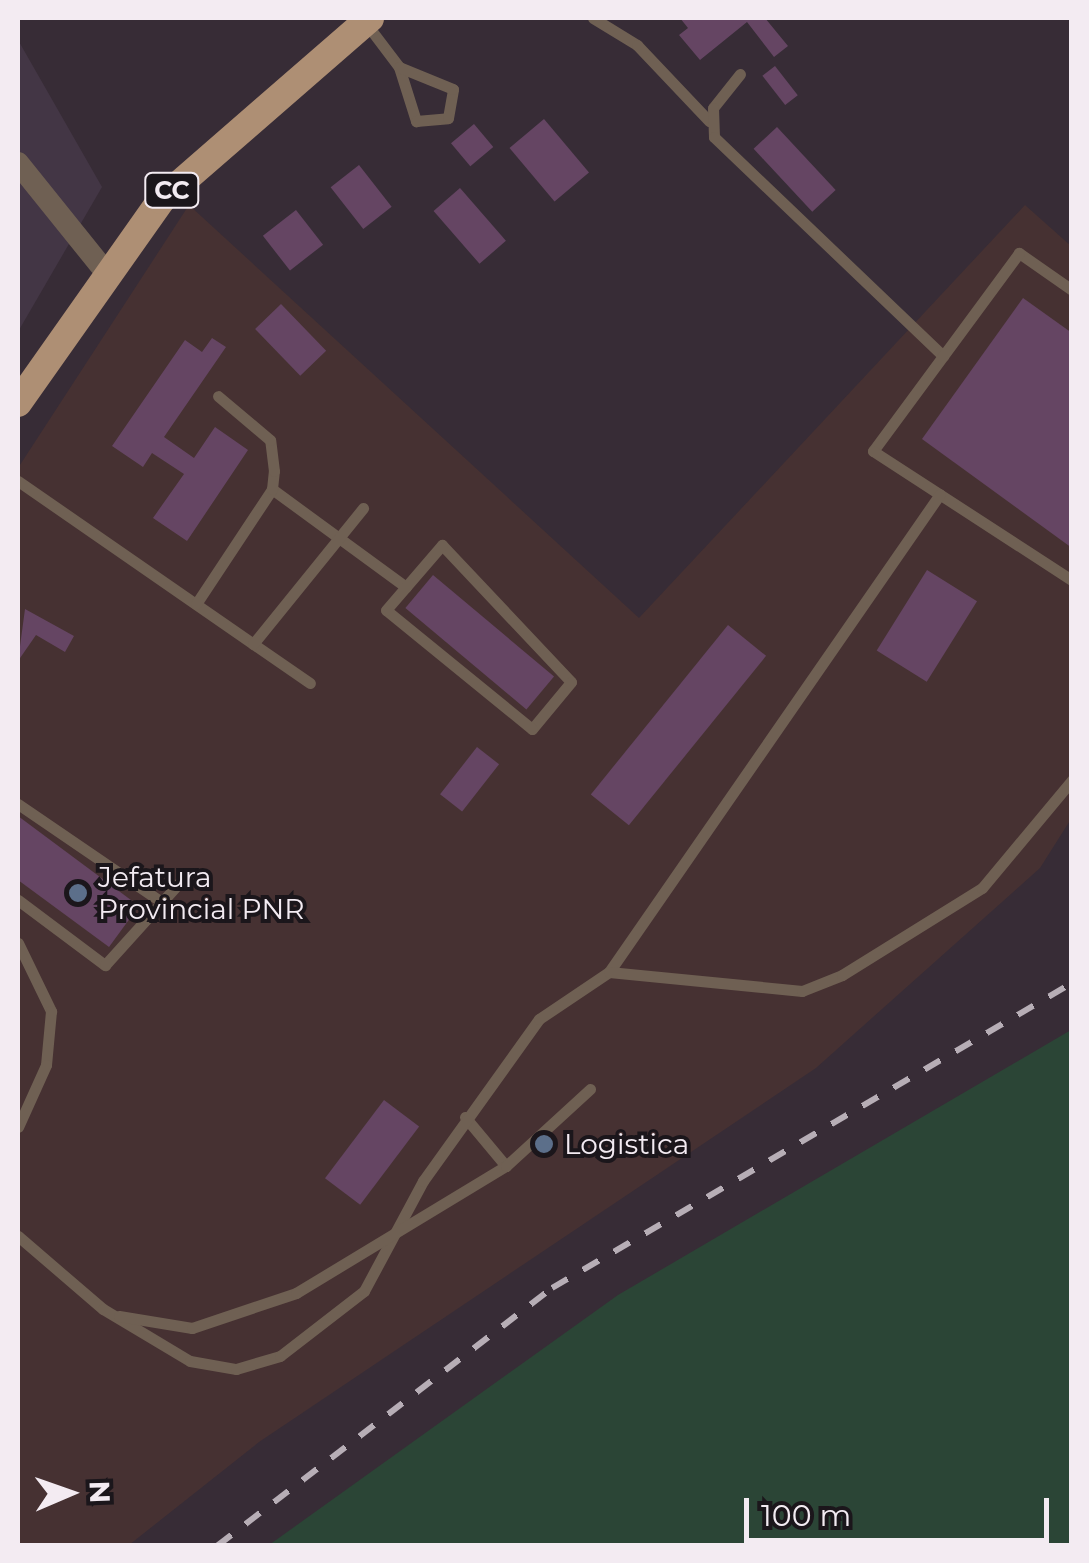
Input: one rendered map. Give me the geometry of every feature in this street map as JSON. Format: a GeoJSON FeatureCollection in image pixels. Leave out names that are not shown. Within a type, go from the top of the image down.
{"type":"FeatureCollection","features":[{"type":"Feature","properties":{"kind":"main road","name":"CC"},"geometry":{"type":"LineString","coordinates":[[18,402],[162,200],[368,20]]}},
{"type":"Feature","properties":{"kind":"street"},"geometry":{"type":"LineString","coordinates":[[18,163],[108,275]]}},
{"type":"Feature","properties":{"kind":"lane"},"geometry":{"type":"LineString","coordinates":[[592,18],[637,44],[709,121],[732,157],[943,356]]}},
{"type":"Feature","properties":{"kind":"lane"},"geometry":{"type":"LineString","coordinates":[[368,20],[400,67],[416,121],[448,118],[453,89],[400,67]]}},
{"type":"Feature","properties":{"kind":"lane"},"geometry":{"type":"LineString","coordinates":[[709,121],[740,74]]}},
{"type":"Feature","properties":{"kind":"lane"},"geometry":{"type":"LineString","coordinates":[[1072,290],[1019,252],[872,451],[1072,580]]}},
{"type":"Feature","properties":{"kind":"lane"},"geometry":{"type":"LineString","coordinates":[[196,604],[272,489],[270,440],[218,396]]}},
{"type":"Feature","properties":{"kind":"lane"},"geometry":{"type":"LineString","coordinates":[[18,481],[310,683]]}},
{"type":"Feature","properties":{"kind":"lane"},"geometry":{"type":"LineString","coordinates":[[272,489],[406,587]]}},
{"type":"Feature","properties":{"kind":"lane"},"geometry":{"type":"LineString","coordinates":[[18,1236],[115,1315],[190,1361],[236,1369],[280,1356],[341,1317],[465,1118],[538,1020],[609,972],[940,494]]}},
{"type":"Feature","properties":{"kind":"lane"},"geometry":{"type":"LineString","coordinates":[[253,644],[362,508]]}},
{"type":"Feature","properties":{"kind":"lane"},"geometry":{"type":"LineString","coordinates":[[442,544],[571,682],[532,729],[386,610],[406,587],[442,544]]}},
{"type":"Feature","properties":{"kind":"lane"},"geometry":{"type":"LineString","coordinates":[[609,972],[802,991],[842,975],[982,888],[1072,780]]}},
{"type":"Feature","properties":{"kind":"lane"},"geometry":{"type":"LineString","coordinates":[[18,804],[163,903]]}},
{"type":"Feature","properties":{"kind":"lane"},"geometry":{"type":"LineString","coordinates":[[18,900],[105,964],[181,882]]}},
{"type":"Feature","properties":{"kind":"lane"},"geometry":{"type":"LineString","coordinates":[[18,942],[51,1011],[46,1065],[18,1126]]}},
{"type":"Feature","properties":{"kind":"lane"},"geometry":{"type":"LineString","coordinates":[[115,1315],[192,1328],[244,1314],[394,1234],[506,1166],[590,1089]]}},
{"type":"Feature","properties":{"kind":"lane"},"geometry":{"type":"LineString","coordinates":[[465,1118],[506,1166]]}},
{"type":"Feature","properties":{"kind":"shaded area"},"geometry":{"type":"Polygon","coordinates":[[[18,40],[102,187],[19,330],[18,329],[18,40]]]}},
{"type":"Feature","properties":{"kind":"shaded area"},"geometry":{"type":"Polygon","coordinates":[[[189,205],[639,618],[1025,205],[1071,246],[1071,819],[1040,868],[816,1068],[259,1442],[129,1545],[18,1545],[18,468],[189,205]]]}},
{"type":"Feature","properties":{"kind":"green space"},"geometry":{"type":"Polygon","coordinates":[[[1071,1030],[1071,1545],[269,1545],[618,1295],[1071,1030]]]}},
{"type":"Feature","properties":{"kind":"building"},"geometry":{"type":"Polygon","coordinates":[[[680,18],[765,18],[788,46],[774,57],[747,22],[700,60],[679,35],[688,28],[680,18]]]}},
{"type":"Feature","properties":{"kind":"building"},"geometry":{"type":"Polygon","coordinates":[[[775,66],[798,95],[785,105],[762,76],[775,66]]]}},
{"type":"Feature","properties":{"kind":"building"},"geometry":{"type":"Polygon","coordinates":[[[544,119],[589,173],[555,202],[510,148],[544,119]]]}},
{"type":"Feature","properties":{"kind":"building"},"geometry":{"type":"Polygon","coordinates":[[[474,124],[493,147],[470,166],[451,143],[474,124]]]}},
{"type":"Feature","properties":{"kind":"building"},"geometry":{"type":"Polygon","coordinates":[[[777,127],[836,190],[812,212],[754,149],[777,127]]]}},
{"type":"Feature","properties":{"kind":"building"},"geometry":{"type":"Polygon","coordinates":[[[359,165],[392,207],[363,229],[331,187],[359,165]]]}},
{"type":"Feature","properties":{"kind":"building"},"geometry":{"type":"Polygon","coordinates":[[[460,188],[506,241],[480,264],[434,211],[460,188]]]}},
{"type":"Feature","properties":{"kind":"building"},"geometry":{"type":"Polygon","coordinates":[[[296,210],[323,245],[290,271],[263,236],[296,210]]]}},
{"type":"Feature","properties":{"kind":"building"},"geometry":{"type":"Polygon","coordinates":[[[1023,298],[1072,333],[1072,548],[922,439],[1023,298]]]}},
{"type":"Feature","properties":{"kind":"building"},"geometry":{"type":"Polygon","coordinates":[[[281,304],[326,351],[300,376],[255,329],[281,304]]]}},
{"type":"Feature","properties":{"kind":"building"},"geometry":{"type":"Polygon","coordinates":[[[212,338],[226,347],[164,437],[194,458],[215,427],[248,450],[187,541],[153,518],[184,474],[152,453],[143,467],[112,446],[185,340],[202,352],[212,338]]]}},
{"type":"Feature","properties":{"kind":"building"},"geometry":{"type":"Polygon","coordinates":[[[927,570],[977,601],[927,682],[877,651],[927,570]]]}},
{"type":"Feature","properties":{"kind":"building"},"geometry":{"type":"Polygon","coordinates":[[[433,575],[554,677],[526,710],[405,608],[433,575]]]}},
{"type":"Feature","properties":{"kind":"building"},"geometry":{"type":"Polygon","coordinates":[[[25,609],[74,636],[65,652],[36,635],[18,661],[25,609]]]}},
{"type":"Feature","properties":{"kind":"building"},"geometry":{"type":"Polygon","coordinates":[[[728,625],[766,656],[629,825],[591,794],[728,625]]]}},
{"type":"Feature","properties":{"kind":"building"},"geometry":{"type":"Polygon","coordinates":[[[477,747],[499,764],[462,812],[440,794],[477,747]]]}},
{"type":"Feature","properties":{"kind":"building","name":"Jefatura Provincial PNR"},"geometry":{"type":"Polygon","coordinates":[[[18,816],[139,906],[109,947],[18,880],[18,816]]]}},
{"type":"Feature","properties":{"kind":"building"},"geometry":{"type":"Polygon","coordinates":[[[384,1100],[419,1126],[360,1205],[325,1178],[384,1100]]]}},
{"type":"Feature","properties":{"kind":"railway"},"geometry":{"type":"LineString","coordinates":[[217,1546],[552,1288],[1072,983]]}},
{"type":"Feature","properties":{"kind":"place","name":"Jefatura Provincial PNR"},"geometry":{"type":"Point","coordinates":[78,893]}},
{"type":"Feature","properties":{"kind":"place","name":"Logistica"},"geometry":{"type":"Point","coordinates":[544,1144]}}]}
